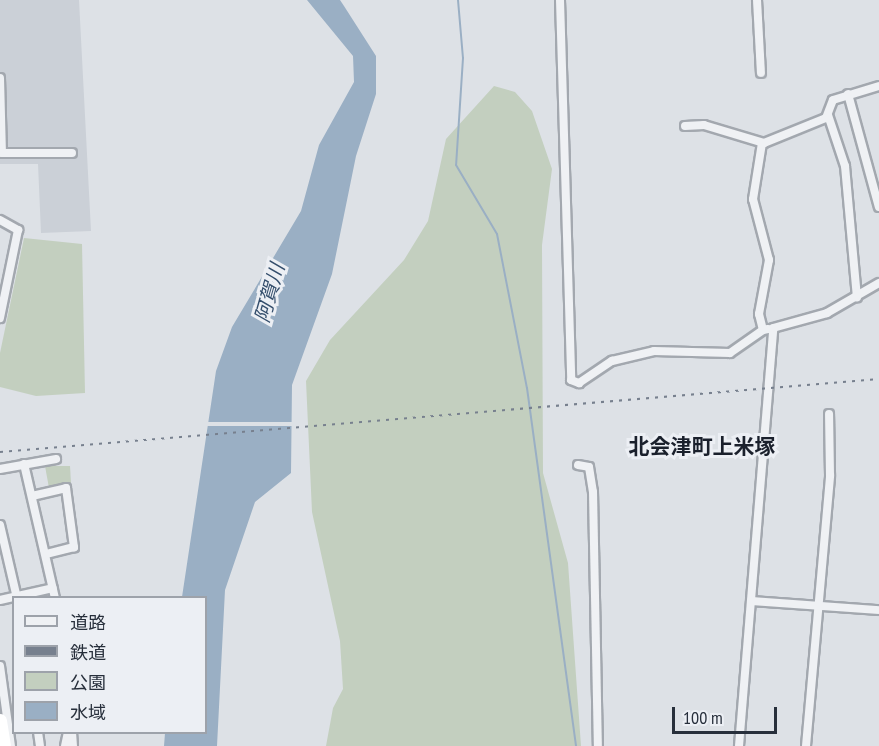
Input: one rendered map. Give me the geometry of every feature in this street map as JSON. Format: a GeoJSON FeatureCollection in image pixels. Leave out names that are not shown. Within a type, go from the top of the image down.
{"type":"FeatureCollection","features":[{"type":"Feature","properties":{"kind":"highway"},"geometry":{"type":"LineString","coordinates":[[0,721],[3,746]]}},
{"type":"Feature","properties":{"kind":"street"},"geometry":{"type":"LineString","coordinates":[[560,0],[571,380],[579,383],[612,362],[646,352],[730,353],[763,330],[828,314],[879,283]]}},
{"type":"Feature","properties":{"kind":"street"},"geometry":{"type":"LineString","coordinates":[[757,0],[761,73]]}},
{"type":"Feature","properties":{"kind":"street"},"geometry":{"type":"LineString","coordinates":[[0,78],[2,153],[72,153]]}},
{"type":"Feature","properties":{"kind":"street"},"geometry":{"type":"LineString","coordinates":[[857,297],[845,166],[828,115],[827,104],[848,94],[879,86]]}},
{"type":"Feature","properties":{"kind":"street"},"geometry":{"type":"LineString","coordinates":[[848,94],[879,207]]}},
{"type":"Feature","properties":{"kind":"street"},"geometry":{"type":"LineString","coordinates":[[685,126],[704,125],[762,143],[828,115]]}},
{"type":"Feature","properties":{"kind":"street"},"geometry":{"type":"LineString","coordinates":[[762,143],[753,199],[770,260],[759,314],[763,330]]}},
{"type":"Feature","properties":{"kind":"street"},"geometry":{"type":"LineString","coordinates":[[0,220],[18,230],[0,318]]}},
{"type":"Feature","properties":{"kind":"street"},"geometry":{"type":"LineString","coordinates":[[740,746],[773,328]]}},
{"type":"Feature","properties":{"kind":"street"},"geometry":{"type":"LineString","coordinates":[[806,746],[816,606],[830,475],[829,414]]}},
{"type":"Feature","properties":{"kind":"street"},"geometry":{"type":"LineString","coordinates":[[0,469],[56,459]]}},
{"type":"Feature","properties":{"kind":"street"},"geometry":{"type":"LineString","coordinates":[[24,464],[55,596]]}},
{"type":"Feature","properties":{"kind":"street"},"geometry":{"type":"LineString","coordinates":[[578,465],[589,467],[593,492],[598,746]]}},
{"type":"Feature","properties":{"kind":"street"},"geometry":{"type":"LineString","coordinates":[[32,496],[66,488],[74,547],[46,554]]}},
{"type":"Feature","properties":{"kind":"street"},"geometry":{"type":"LineString","coordinates":[[0,525],[17,596]]}},
{"type":"Feature","properties":{"kind":"street"},"geometry":{"type":"LineString","coordinates":[[21,596],[53,588]]}},
{"type":"Feature","properties":{"kind":"street"},"geometry":{"type":"LineString","coordinates":[[752,601],[879,610]]}},
{"type":"Feature","properties":{"kind":"street"},"geometry":{"type":"LineString","coordinates":[[0,666],[11,746]]}},
{"type":"Feature","properties":{"kind":"shaded area"},"geometry":{"type":"Polygon","coordinates":[[[0,0],[79,0],[91,231],[41,233],[38,164],[0,164],[0,0]]]}},
{"type":"Feature","properties":{"kind":"green space"},"geometry":{"type":"Polygon","coordinates":[[[494,86],[515,92],[532,111],[552,169],[542,245],[543,473],[568,563],[581,746],[326,746],[333,708],[343,689],[340,641],[312,512],[306,381],[330,340],[404,260],[428,221],[446,139],[494,86]]]}},
{"type":"Feature","properties":{"kind":"green space"},"geometry":{"type":"Polygon","coordinates":[[[24,238],[82,244],[85,393],[36,396],[0,387],[0,353],[24,238]]]}},
{"type":"Feature","properties":{"kind":"green space"},"geometry":{"type":"Polygon","coordinates":[[[45,466],[70,466],[71,483],[49,488],[45,466]]]}},
{"type":"Feature","properties":{"kind":"water","name":"阿賀川"},"geometry":{"type":"Polygon","coordinates":[[[307,0],[340,0],[376,56],[376,94],[356,156],[332,274],[292,385],[291,473],[255,502],[225,590],[217,746],[164,746],[165,734],[207,734],[207,596],[182,596],[216,371],[232,327],[301,211],[319,145],[354,82],[353,56],[307,0]]]}},
{"type":"Feature","properties":{"kind":"pier"},"geometry":{"type":"Polygon","coordinates":[[[205,422],[294,422],[294,426],[205,426],[205,422]]]}},
{"type":"Feature","properties":{"kind":"waterway"},"geometry":{"type":"LineString","coordinates":[[458,0],[463,58],[456,165],[497,234],[527,388],[576,746]]}},
{"type":"Feature","properties":{"kind":"railway"},"geometry":{"type":"LineString","coordinates":[[0,452],[879,379]]}},
{"type":"Feature","properties":{"kind":"district","name":"北会津町上米塚"},"geometry":{"type":"Point","coordinates":[702,447]}}]}
